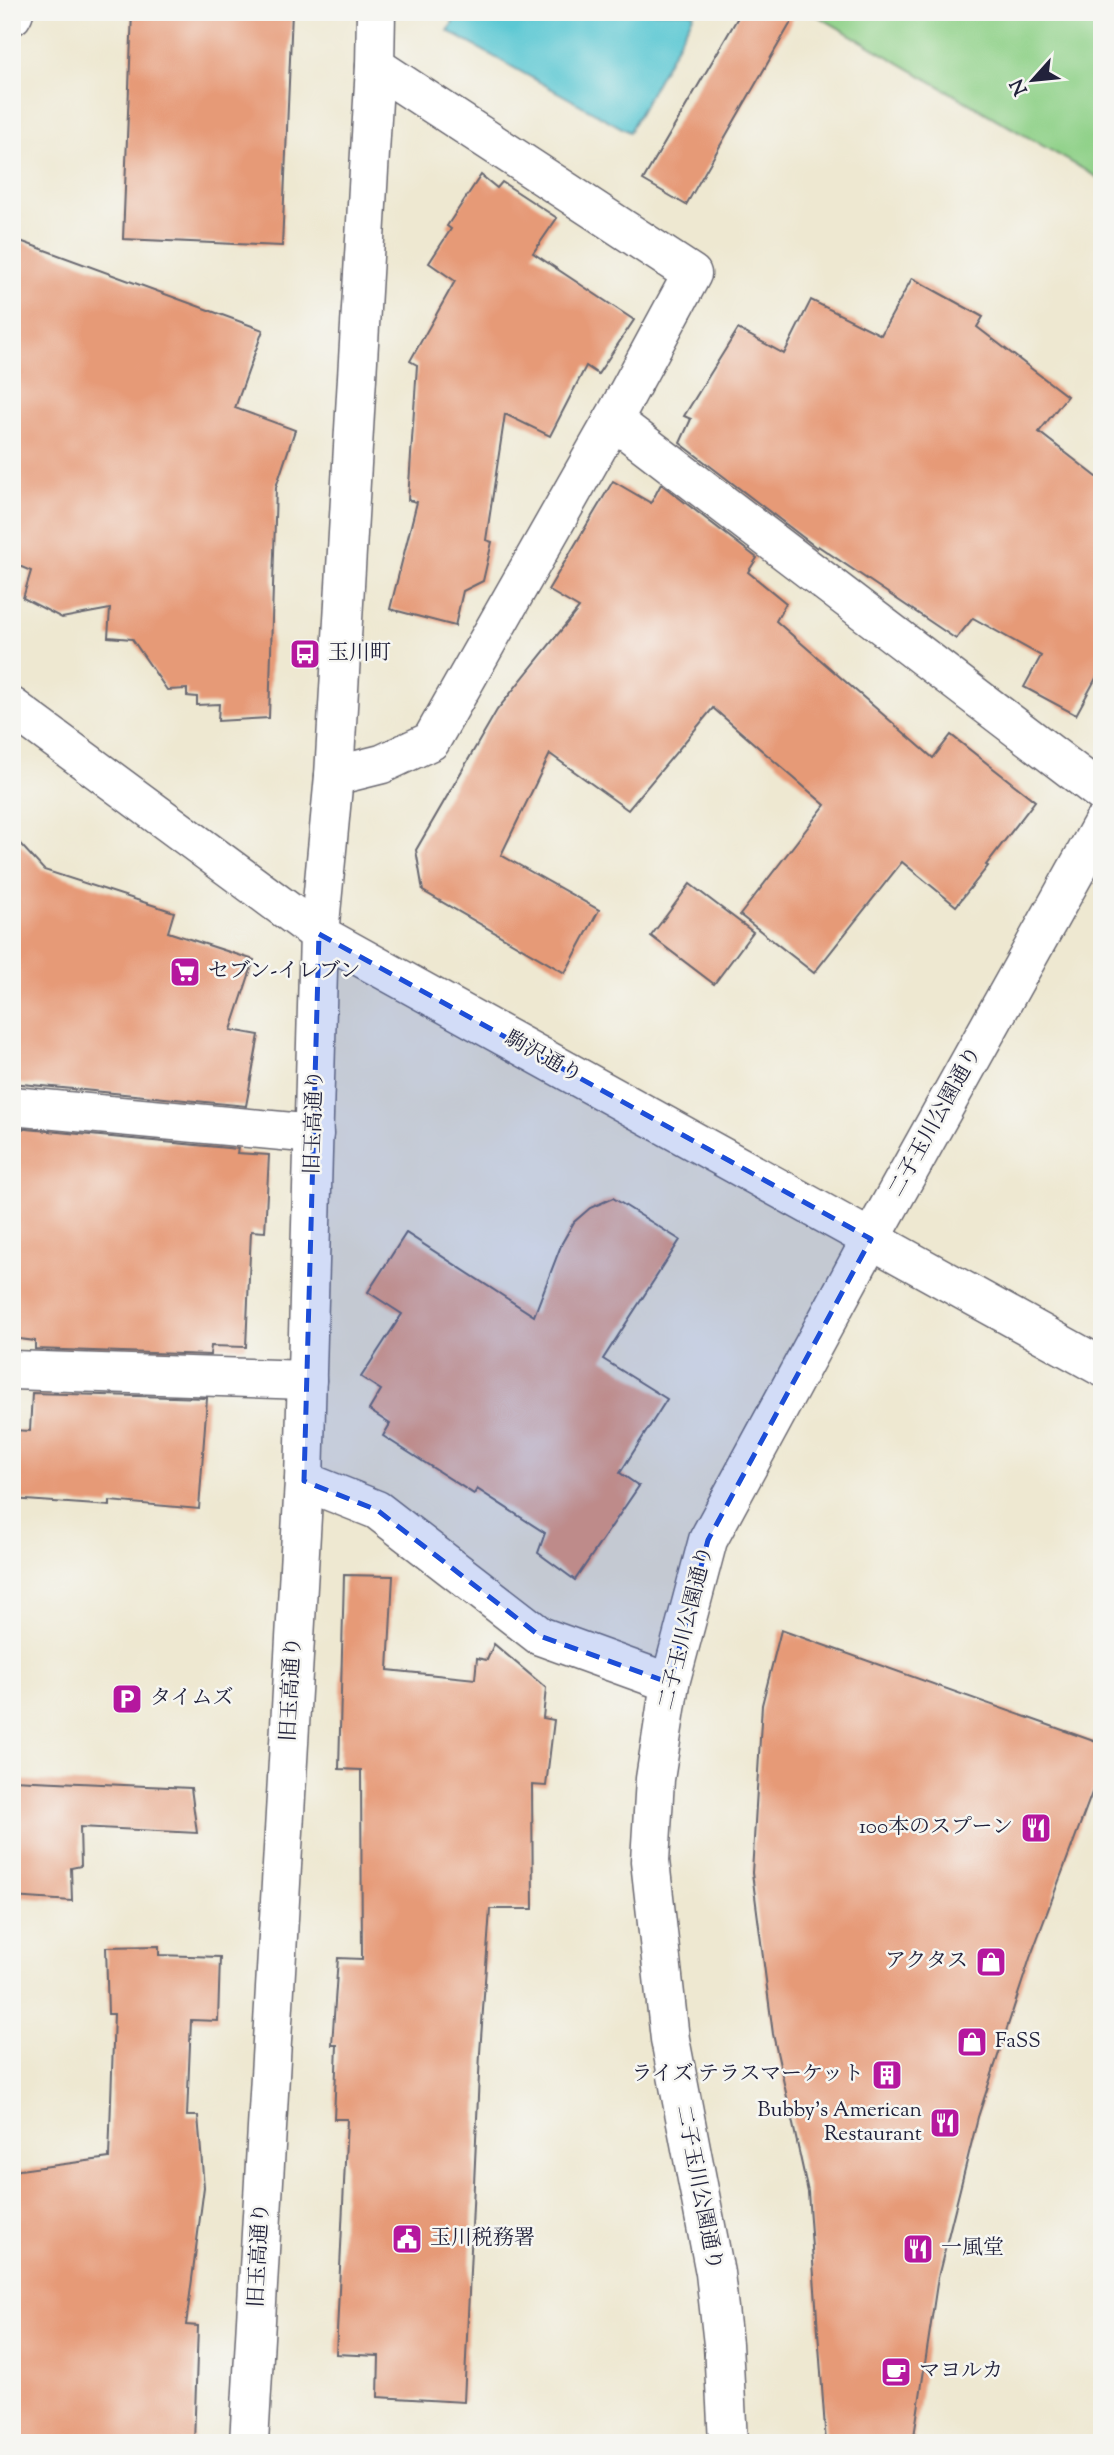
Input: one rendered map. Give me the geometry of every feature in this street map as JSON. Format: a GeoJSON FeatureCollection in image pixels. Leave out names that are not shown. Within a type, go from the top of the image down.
{"type":"FeatureCollection","features":[{"type":"Feature","properties":{"kind":"street","name":"旧玉高通り"},"geometry":{"type":"LineString","coordinates":[[249,2443],[303,1481],[319,934],[334,776],[376,12]]}},
{"type":"Feature","properties":{"kind":"street"},"geometry":{"type":"LineString","coordinates":[[334,776],[382,764],[431,741],[613,420],[692,274],[375,66]]}},
{"type":"Feature","properties":{"kind":"street"},"geometry":{"type":"LineString","coordinates":[[613,420],[1102,793]]}},
{"type":"Feature","properties":{"kind":"street","name":"駒沢通り"},"geometry":{"type":"LineString","coordinates":[[12,707],[319,934],[1102,1367]]}},
{"type":"Feature","properties":{"kind":"street","name":"二子玉川公園通り"},"geometry":{"type":"LineString","coordinates":[[728,2443],[723,2344],[715,2273],[670,2039],[650,1861],[655,1779],[670,1683],[708,1539],[1102,824]]}},
{"type":"Feature","properties":{"kind":"street"},"geometry":{"type":"LineString","coordinates":[[12,1106],[314,1134]]}},
{"type":"Feature","properties":{"kind":"street"},"geometry":{"type":"LineString","coordinates":[[12,1370],[307,1380]]}},
{"type":"Feature","properties":{"kind":"street"},"geometry":{"type":"LineString","coordinates":[[303,1481],[377,1510],[540,1636],[670,1683]]}},
{"type":"Feature","properties":{"kind":"highlighted area"},"geometry":{"type":"Polygon","coordinates":[[[319,934],[871,1239],[708,1540],[670,1683],[540,1636],[377,1510],[304,1481],[319,934]]]}},
{"type":"Feature","properties":{"kind":"green space"},"geometry":{"type":"Polygon","coordinates":[[[811,12],[1102,12],[1102,180],[811,12]]]}},
{"type":"Feature","properties":{"kind":"water"},"geometry":{"type":"Polygon","coordinates":[[[459,12],[694,14],[629,132],[448,31],[459,12]]]}},
{"type":"Feature","properties":{"kind":"building"},"geometry":{"type":"Polygon","coordinates":[[[132,12],[292,12],[282,246],[123,239],[132,12]]]}},
{"type":"Feature","properties":{"kind":"building"},"geometry":{"type":"Polygon","coordinates":[[[741,12],[797,12],[686,205],[643,180],[741,12]]]}},
{"type":"Feature","properties":{"kind":"building"},"geometry":{"type":"Polygon","coordinates":[[[481,175],[497,188],[502,182],[557,218],[533,253],[634,320],[598,374],[586,366],[550,436],[505,414],[486,540],[492,542],[483,581],[463,591],[455,626],[390,609],[417,502],[408,500],[417,365],[410,361],[455,281],[429,263],[451,229],[447,226],[481,175]]]}},
{"type":"Feature","properties":{"kind":"building"},"geometry":{"type":"Polygon","coordinates":[[[12,238],[263,330],[235,408],[295,430],[276,487],[269,718],[218,721],[219,704],[197,705],[197,697],[187,696],[187,689],[167,690],[132,639],[108,637],[110,609],[62,618],[23,598],[31,571],[12,563],[12,238]]]}},
{"type":"Feature","properties":{"kind":"building"},"geometry":{"type":"Polygon","coordinates":[[[912,278],[983,317],[977,327],[1067,396],[1039,432],[1102,481],[1102,667],[1076,715],[1024,687],[1041,656],[973,618],[956,639],[818,546],[817,548],[680,443],[691,419],[684,416],[738,329],[784,354],[811,300],[881,335],[912,278]]]}},
{"type":"Feature","properties":{"kind":"building"},"geometry":{"type":"Polygon","coordinates":[[[613,481],[651,503],[661,484],[757,558],[748,572],[786,603],[776,621],[933,758],[951,735],[1035,801],[956,906],[902,862],[814,973],[740,915],[825,805],[713,708],[628,810],[550,754],[501,855],[599,910],[565,973],[423,891],[416,850],[497,710],[579,608],[548,590],[613,481]]]}},
{"type":"Feature","properties":{"kind":"building"},"geometry":{"type":"Polygon","coordinates":[[[12,835],[44,870],[174,912],[168,932],[254,960],[231,1030],[259,1035],[246,1106],[12,1083],[12,835]]]}},
{"type":"Feature","properties":{"kind":"building"},"geometry":{"type":"Polygon","coordinates":[[[690,884],[753,932],[714,984],[651,936],[690,884]]]}},
{"type":"Feature","properties":{"kind":"building"},"geometry":{"type":"Polygon","coordinates":[[[16,1128],[238,1149],[237,1153],[269,1155],[265,1232],[251,1231],[246,1347],[211,1346],[210,1355],[35,1349],[35,1341],[12,1338],[16,1128]]]}},
{"type":"Feature","properties":{"kind":"building"},"geometry":{"type":"Polygon","coordinates":[[[613,1198],[680,1240],[603,1359],[667,1399],[620,1473],[639,1486],[575,1580],[538,1553],[545,1533],[477,1489],[474,1494],[383,1436],[390,1424],[369,1410],[381,1390],[361,1377],[402,1314],[368,1292],[406,1233],[534,1316],[562,1243],[574,1222],[590,1208],[613,1198]]]}},
{"type":"Feature","properties":{"kind":"building"},"geometry":{"type":"Polygon","coordinates":[[[32,1393],[207,1398],[199,1509],[110,1501],[110,1506],[12,1499],[12,1430],[30,1431],[32,1393]]]}},
{"type":"Feature","properties":{"kind":"building"},"geometry":{"type":"Polygon","coordinates":[[[344,1575],[393,1576],[388,1670],[475,1679],[477,1658],[487,1660],[494,1644],[546,1688],[543,1718],[554,1720],[546,1786],[532,1785],[533,1909],[490,1909],[480,2053],[464,2402],[378,2397],[379,2356],[336,2354],[347,2119],[334,2119],[337,2045],[332,2045],[338,1958],[362,1959],[361,1770],[339,1769],[344,1575]]]}},
{"type":"Feature","properties":{"kind":"building","name":"ライズ テラスマーケット"},"geometry":{"type":"Polygon","coordinates":[[[781,1630],[1102,1744],[1102,1766],[1030,1958],[978,2117],[938,2277],[913,2443],[826,2443],[808,2192],[773,2034],[752,1873],[762,1705],[781,1630]]]}},
{"type":"Feature","properties":{"kind":"building"},"geometry":{"type":"Polygon","coordinates":[[[12,1780],[191,1788],[197,1833],[80,1827],[81,1866],[71,1868],[72,1901],[12,1897],[12,1780]]]}},
{"type":"Feature","properties":{"kind":"building"},"geometry":{"type":"Polygon","coordinates":[[[159,1946],[159,1955],[220,1957],[218,2021],[191,2020],[187,2116],[198,2116],[204,2187],[186,2325],[198,2326],[194,2443],[12,2443],[12,2171],[109,2158],[114,2014],[108,2014],[106,1947],[159,1946]]]}},
{"type":"Feature","properties":{"kind":"place","name":"玉川町"},"geometry":{"type":"Point","coordinates":[305,654]}},
{"type":"Feature","properties":{"kind":"place","name":"セブン-イレブン"},"geometry":{"type":"Point","coordinates":[185,972]}},
{"type":"Feature","properties":{"kind":"place","name":"タイムズ"},"geometry":{"type":"Point","coordinates":[127,1699]}},
{"type":"Feature","properties":{"kind":"place","name":"100本のスプーン"},"geometry":{"type":"Point","coordinates":[1036,1828]}},
{"type":"Feature","properties":{"kind":"place","name":"アクタス"},"geometry":{"type":"Point","coordinates":[991,1962]}},
{"type":"Feature","properties":{"kind":"place","name":"FaSS"},"geometry":{"type":"Point","coordinates":[972,2042]}},
{"type":"Feature","properties":{"kind":"place","name":"ライズ テラスマーケット"},"geometry":{"type":"Point","coordinates":[887,2075]}},
{"type":"Feature","properties":{"kind":"place","name":"Bubby’s American Restaurant"},"geometry":{"type":"Point","coordinates":[945,2123]}},
{"type":"Feature","properties":{"kind":"place","name":"玉川税務署"},"geometry":{"type":"Point","coordinates":[407,2239]}},
{"type":"Feature","properties":{"kind":"place","name":"一風堂"},"geometry":{"type":"Point","coordinates":[918,2249]}},
{"type":"Feature","properties":{"kind":"place","name":"マヨルカ"},"geometry":{"type":"Point","coordinates":[896,2372]}}]}
